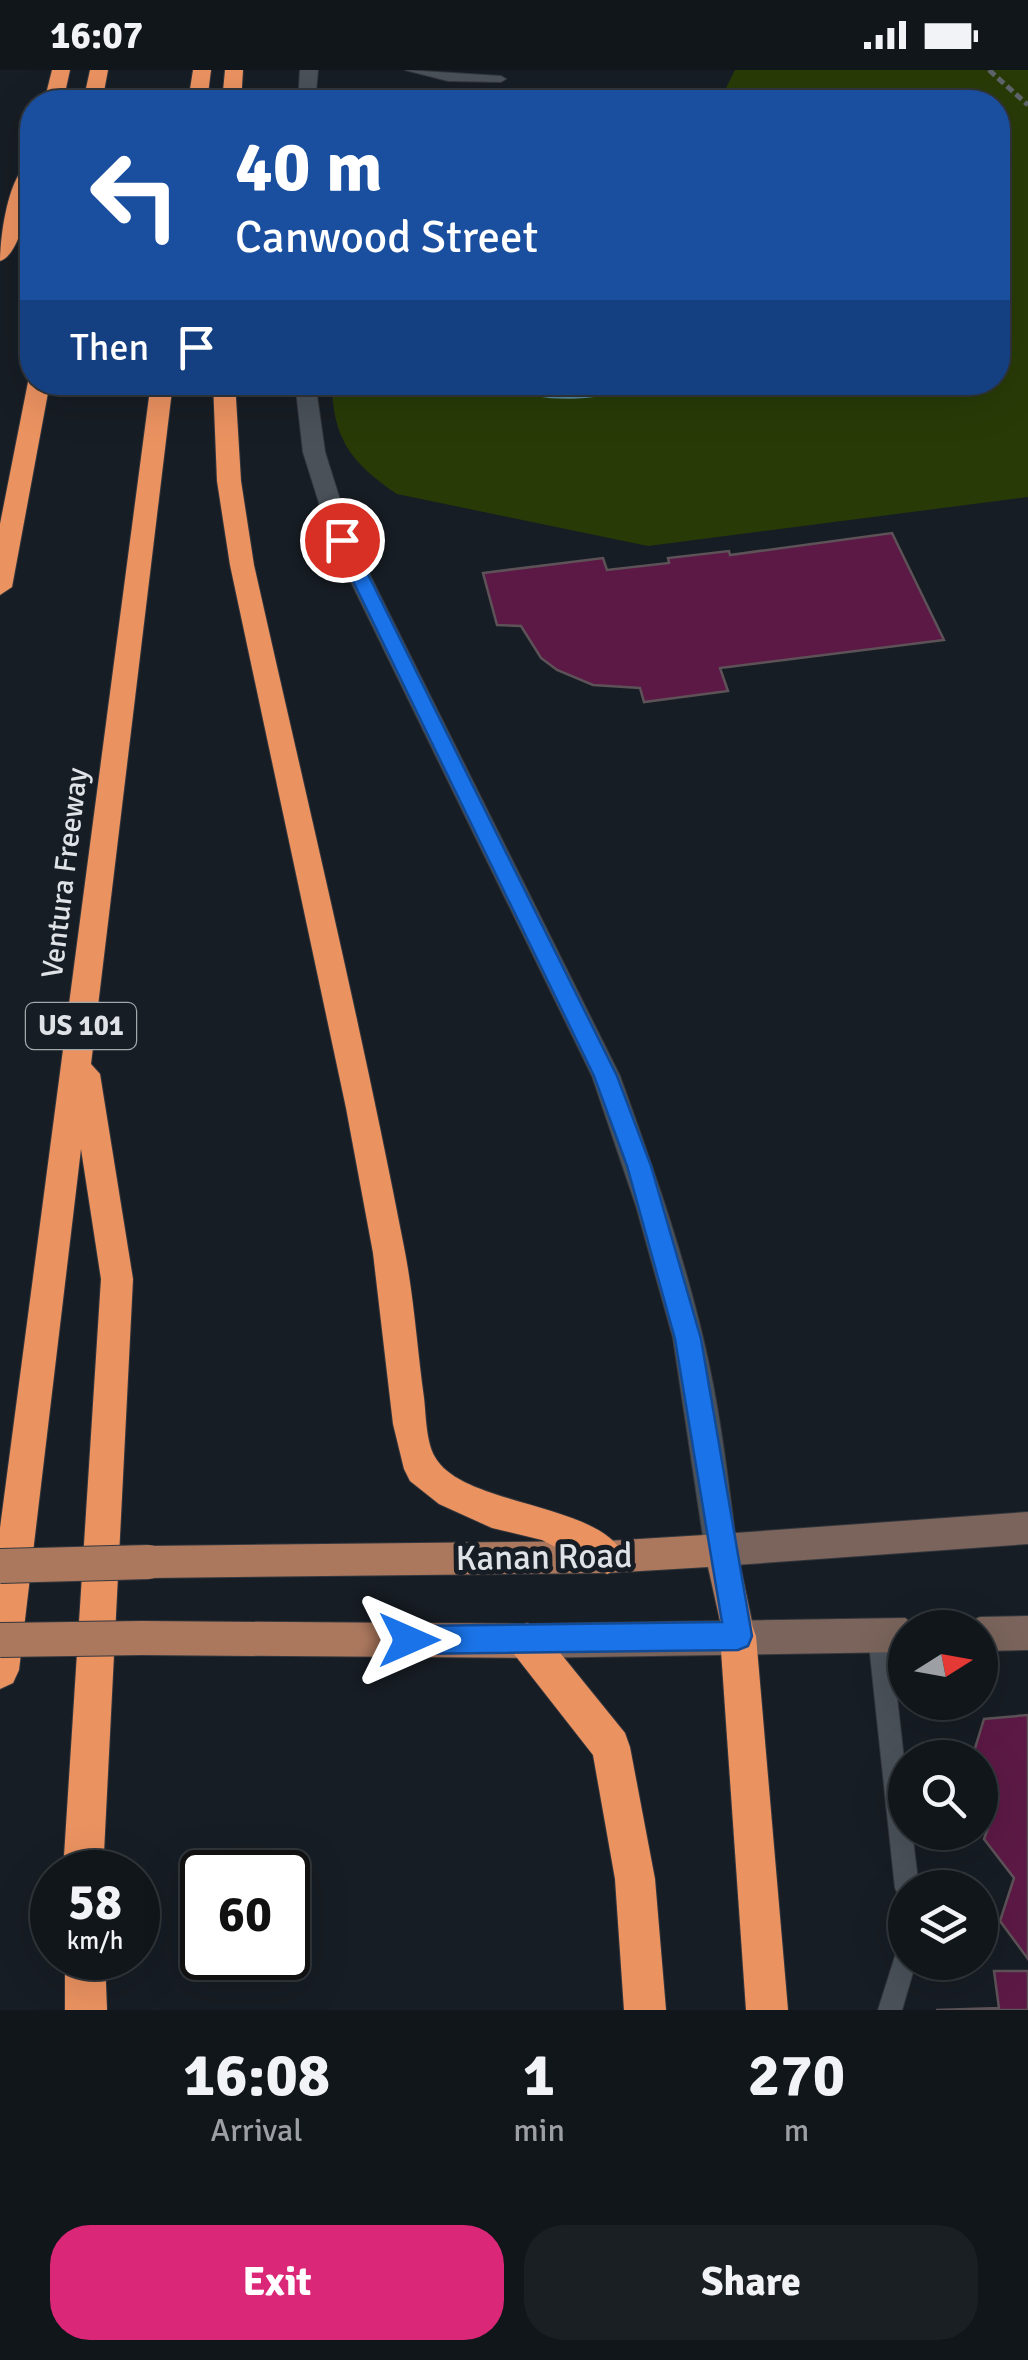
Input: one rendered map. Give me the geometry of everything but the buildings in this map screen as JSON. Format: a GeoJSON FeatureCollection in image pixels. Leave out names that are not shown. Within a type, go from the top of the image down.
{"type":"FeatureCollection","features":[{"type":"Feature","properties":{"kind":"highway"},"geometry":{"type":"LineString","coordinates":[[0,254],[20,200]]}},
{"type":"Feature","properties":{"kind":"highway"},"geometry":{"type":"LineString","coordinates":[[0,588],[37,395]]}},
{"type":"Feature","properties":{"kind":"highway","name":"Ventura Freeway"},"geometry":{"type":"LineString","coordinates":[[0,1670],[160,395]]}},
{"type":"Feature","properties":{"kind":"highway"},"geometry":{"type":"LineString","coordinates":[[225,395],[229,480],[242,565],[361,1108],[389,1253],[410,1424],[418,1458],[422,1469],[451,1492],[492,1511],[549,1525],[607,1557]]}},
{"type":"Feature","properties":{"kind":"highway"},"geometry":{"type":"LineString","coordinates":[[79,1038],[117,1279],[84,1850]]}},
{"type":"Feature","properties":{"kind":"highway"},"geometry":{"type":"LineString","coordinates":[[738,1636],[767,2010]]}},
{"type":"Feature","properties":{"kind":"highway"},"geometry":{"type":"LineString","coordinates":[[527,1640],[610,1747],[635,1879],[645,2010]]}},
{"type":"Feature","properties":{"kind":"highway"},"geometry":{"type":"LineString","coordinates":[[85,1980],[86,2010]]}},
{"type":"Feature","properties":{"kind":"main road","name":"Kanan Road"},"geometry":{"type":"LineString","coordinates":[[0,1566],[607,1557],[1028,1528]]}},
{"type":"Feature","properties":{"kind":"main road"},"geometry":{"type":"LineString","coordinates":[[721,1550],[738,1636]]}},
{"type":"Feature","properties":{"kind":"main road"},"geometry":{"type":"LineString","coordinates":[[998,1634],[1028,1633]]}},
{"type":"Feature","properties":{"kind":"main road"},"geometry":{"type":"LineString","coordinates":[[0,1640],[888,1635]]}},
{"type":"Feature","properties":{"kind":"street"},"geometry":{"type":"LineString","coordinates":[[307,395],[314,452],[342,540],[606,1076],[639,1166],[688,1339],[721,1550]]}},
{"type":"Feature","properties":{"kind":"lane"},"geometry":{"type":"LineString","coordinates":[[410,70],[448,78],[500,79]]}},
{"type":"Feature","properties":{"kind":"lane"},"geometry":{"type":"LineString","coordinates":[[897,1720],[905,1870]]}},
{"type":"Feature","properties":{"kind":"lane"},"geometry":{"type":"LineString","coordinates":[[890,2010],[899,1980]]}},
{"type":"Feature","properties":{"kind":"path"},"geometry":{"type":"LineString","coordinates":[[989,70],[1028,106]]}},
{"type":"Feature","properties":{"kind":"green space"},"geometry":{"type":"Polygon","coordinates":[[[735,70],[1028,70],[1028,497],[648,546],[397,494],[368,472],[341,434],[333,395],[1010,395],[1010,90],[648,90],[726,88],[735,70]]]}},
{"type":"Feature","properties":{"kind":"water"},"geometry":{"type":"Polygon","coordinates":[[[537,395],[593,395],[577,397],[537,395]]]}},
{"type":"Feature","properties":{"kind":"route"},"geometry":{"type":"LineString","coordinates":[[342,540],[606,1076],[639,1166],[688,1339],[738,1636],[409,1640]]}}]}
